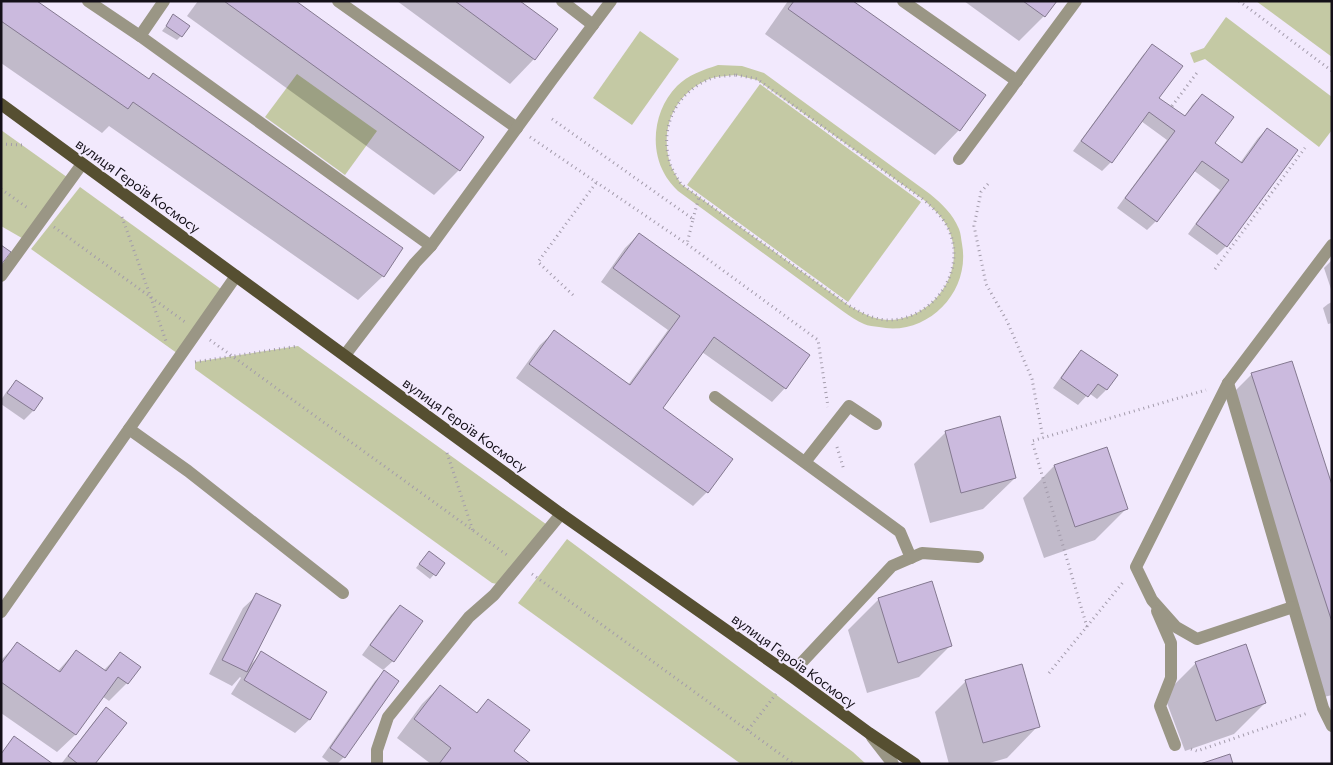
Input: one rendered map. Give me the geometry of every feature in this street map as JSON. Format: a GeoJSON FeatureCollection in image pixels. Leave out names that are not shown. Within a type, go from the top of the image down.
{"type":"FeatureCollection","features":[{"type":"Feature","properties":{"kind":"main road","name":"вулиця Героїв Космосу"},"geometry":{"type":"LineString","coordinates":[[1,104],[560,514],[915,764]]}},
{"type":"Feature","properties":{"kind":"lane"},"geometry":{"type":"LineString","coordinates":[[88,1],[140,36],[431,246]]}},
{"type":"Feature","properties":{"kind":"lane"},"geometry":{"type":"LineString","coordinates":[[140,36],[164,1]]}},
{"type":"Feature","properties":{"kind":"lane"},"geometry":{"type":"LineString","coordinates":[[338,1],[517,128]]}},
{"type":"Feature","properties":{"kind":"lane"},"geometry":{"type":"LineString","coordinates":[[562,1],[593,25]]}},
{"type":"Feature","properties":{"kind":"lane"},"geometry":{"type":"LineString","coordinates":[[345,355],[415,263],[431,246],[611,1]]}},
{"type":"Feature","properties":{"kind":"lane"},"geometry":{"type":"LineString","coordinates":[[902,1],[1016,81]]}},
{"type":"Feature","properties":{"kind":"lane"},"geometry":{"type":"LineString","coordinates":[[959,159],[1076,1]]}},
{"type":"Feature","properties":{"kind":"lane"},"geometry":{"type":"LineString","coordinates":[[1,276],[82,164]]}},
{"type":"Feature","properties":{"kind":"lane"},"geometry":{"type":"LineString","coordinates":[[1175,745],[1160,706],[1171,678],[1171,643],[1136,567],[1228,383],[1332,245]]}},
{"type":"Feature","properties":{"kind":"lane"},"geometry":{"type":"LineString","coordinates":[[1,612],[236,276]]}},
{"type":"Feature","properties":{"kind":"lane"},"geometry":{"type":"LineString","coordinates":[[1228,383],[1323,708],[1332,726]]}},
{"type":"Feature","properties":{"kind":"lane"},"geometry":{"type":"LineString","coordinates":[[715,397],[900,532],[911,558]]}},
{"type":"Feature","properties":{"kind":"lane"},"geometry":{"type":"LineString","coordinates":[[805,462],[848,406],[876,424]]}},
{"type":"Feature","properties":{"kind":"lane"},"geometry":{"type":"LineString","coordinates":[[129,430],[166,461],[196,478],[342,593]]}},
{"type":"Feature","properties":{"kind":"lane"},"geometry":{"type":"LineString","coordinates":[[377,764],[378,750],[388,717],[469,617],[494,595],[560,514]]}},
{"type":"Feature","properties":{"kind":"lane"},"geometry":{"type":"LineString","coordinates":[[790,675],[892,566],[922,553],[978,556]]}},
{"type":"Feature","properties":{"kind":"lane"},"geometry":{"type":"LineString","coordinates":[[1152,600],[1176,627],[1197,639],[1293,607]]}},
{"type":"Feature","properties":{"kind":"lane"},"geometry":{"type":"LineString","coordinates":[[869,733],[893,764]]}},
{"type":"Feature","properties":{"kind":"path"},"geometry":{"type":"LineString","coordinates":[[1239,1],[1332,71]]}},
{"type":"Feature","properties":{"kind":"path"},"geometry":{"type":"LineString","coordinates":[[1172,106],[1198,70]]}},
{"type":"Feature","properties":{"kind":"path"},"geometry":{"type":"LineString","coordinates":[[736,75],[757,80],[924,200],[940,214],[952,240],[954,253],[951,274],[942,293],[927,308],[921,311],[908,317],[887,320],[866,316],[699,197],[681,184],[670,165],[666,144],[667,136],[669,122],[678,102],[694,87],[714,78],[736,75]]}},
{"type":"Feature","properties":{"kind":"path"},"geometry":{"type":"LineString","coordinates":[[552,119],[693,219]]}},
{"type":"Feature","properties":{"kind":"path"},"geometry":{"type":"LineString","coordinates":[[517,128],[687,244],[818,340],[831,429],[854,498]]}},
{"type":"Feature","properties":{"kind":"path"},"geometry":{"type":"LineString","coordinates":[[1,144],[22,145]]}},
{"type":"Feature","properties":{"kind":"path"},"geometry":{"type":"LineString","coordinates":[[1214,269],[1304,148]]}},
{"type":"Feature","properties":{"kind":"path"},"geometry":{"type":"LineString","coordinates":[[573,295],[538,262],[596,183]]}},
{"type":"Feature","properties":{"kind":"path"},"geometry":{"type":"LineString","coordinates":[[988,184],[981,192],[974,226],[986,284],[1007,321],[1032,379],[1043,438]]}},
{"type":"Feature","properties":{"kind":"path"},"geometry":{"type":"LineString","coordinates":[[1,189],[794,764]]}},
{"type":"Feature","properties":{"kind":"path"},"geometry":{"type":"LineString","coordinates":[[687,244],[699,197]]}},
{"type":"Feature","properties":{"kind":"path"},"geometry":{"type":"LineString","coordinates":[[1087,627],[1032,441],[1228,383]]}},
{"type":"Feature","properties":{"kind":"path"},"geometry":{"type":"LineString","coordinates":[[447,453],[473,531]]}},
{"type":"Feature","properties":{"kind":"path"},"geometry":{"type":"LineString","coordinates":[[1048,673],[1136,567]]}},
{"type":"Feature","properties":{"kind":"path"},"geometry":{"type":"LineString","coordinates":[[748,730],[776,694]]}},
{"type":"Feature","properties":{"kind":"path"},"geometry":{"type":"LineString","coordinates":[[1175,745],[1197,750],[1323,708]]}},
{"type":"Feature","properties":{"kind":"green space"},"geometry":{"type":"Polygon","coordinates":[[[1256,1],[1332,1],[1332,57],[1256,1]]]}},
{"type":"Feature","properties":{"kind":"green space"},"geometry":{"type":"Polygon","coordinates":[[[1226,17],[1332,97],[1332,130],[1319,147],[1205,59],[1194,63],[1190,53],[1204,48],[1226,17]]]}},
{"type":"Feature","properties":{"kind":"green space"},"geometry":{"type":"Polygon","coordinates":[[[640,31],[679,59],[632,125],[593,98],[640,31]]]}},
{"type":"Feature","properties":{"kind":"green space"},"geometry":{"type":"Polygon","coordinates":[[[718,65],[742,66],[764,73],[930,194],[943,206],[959,229],[963,262],[960,279],[942,307],[929,318],[913,325],[897,328],[864,324],[844,312],[676,189],[668,180],[659,162],[656,139],[659,116],[670,95],[681,82],[701,71],[718,65]],[[736,75],[712,78],[699,84],[680,101],[673,112],[669,124],[667,150],[673,171],[681,184],[848,305],[862,313],[887,320],[903,318],[918,313],[941,292],[949,279],[953,264],[954,249],[948,228],[942,219],[924,200],[757,80],[736,75]]]}},
{"type":"Feature","properties":{"kind":"green space"},"geometry":{"type":"Polygon","coordinates":[[[297,74],[377,131],[345,175],[265,117],[297,74]]]}},
{"type":"Feature","properties":{"kind":"green space"},"geometry":{"type":"Polygon","coordinates":[[[760,84],[921,202],[848,302],[687,185],[760,84]]]}},
{"type":"Feature","properties":{"kind":"green space"},"geometry":{"type":"Polygon","coordinates":[[[1,130],[71,180],[27,241],[1,226],[1,130]]]}},
{"type":"Feature","properties":{"kind":"green space"},"geometry":{"type":"Polygon","coordinates":[[[80,187],[225,292],[181,356],[31,249],[80,187]]]}},
{"type":"Feature","properties":{"kind":"green space"},"geometry":{"type":"Polygon","coordinates":[[[298,346],[550,527],[502,585],[492,583],[195,369],[195,362],[298,346]]]}},
{"type":"Feature","properties":{"kind":"green space"},"geometry":{"type":"Polygon","coordinates":[[[567,539],[853,752],[866,764],[741,764],[518,603],[567,539]]]}},
{"type":"Feature","properties":{"kind":"building"},"geometry":{"type":"Polygon","coordinates":[[[1,1],[37,1],[149,79],[153,73],[403,248],[384,277],[133,102],[128,109],[1,21],[1,1]]]}},
{"type":"Feature","properties":{"kind":"building"},"geometry":{"type":"Polygon","coordinates":[[[224,1],[296,1],[484,137],[460,171],[224,1]]]}},
{"type":"Feature","properties":{"kind":"building"},"geometry":{"type":"Polygon","coordinates":[[[455,1],[520,1],[558,29],[535,60],[455,1]]]}},
{"type":"Feature","properties":{"kind":"building"},"geometry":{"type":"Polygon","coordinates":[[[794,1],[853,1],[986,95],[960,131],[788,9],[794,1]]]}},
{"type":"Feature","properties":{"kind":"building"},"geometry":{"type":"Polygon","coordinates":[[[1023,1],[1057,1],[1045,17],[1023,1]]]}},
{"type":"Feature","properties":{"kind":"building"},"geometry":{"type":"Polygon","coordinates":[[[173,14],[190,26],[182,37],[166,26],[173,14]]]}},
{"type":"Feature","properties":{"kind":"building"},"geometry":{"type":"Polygon","coordinates":[[[1152,44],[1183,66],[1159,98],[1185,116],[1202,94],[1234,117],[1215,143],[1242,163],[1267,128],[1298,150],[1227,247],[1196,224],[1229,180],[1202,161],[1157,222],[1125,198],[1175,131],[1149,112],[1112,163],[1081,141],[1152,44]]]}},
{"type":"Feature","properties":{"kind":"building"},"geometry":{"type":"Polygon","coordinates":[[[639,233],[810,355],[786,389],[714,337],[663,408],[733,459],[708,493],[529,364],[554,330],[630,385],[680,316],[613,268],[639,233]]]}},
{"type":"Feature","properties":{"kind":"building"},"geometry":{"type":"Polygon","coordinates":[[[1,245],[11,252],[1,265],[1,245]]]}},
{"type":"Feature","properties":{"kind":"building"},"geometry":{"type":"Polygon","coordinates":[[[1081,350],[1118,375],[1107,390],[1098,384],[1088,397],[1061,378],[1081,350]]]}},
{"type":"Feature","properties":{"kind":"building"},"geometry":{"type":"Polygon","coordinates":[[[1292,361],[1332,485],[1332,622],[1251,373],[1292,361]]]}},
{"type":"Feature","properties":{"kind":"building"},"geometry":{"type":"Polygon","coordinates":[[[16,380],[43,398],[34,411],[7,393],[16,380]]]}},
{"type":"Feature","properties":{"kind":"building"},"geometry":{"type":"Polygon","coordinates":[[[1000,416],[1016,478],[961,493],[945,431],[1000,416]]]}},
{"type":"Feature","properties":{"kind":"building"},"geometry":{"type":"Polygon","coordinates":[[[1107,447],[1128,509],[1075,527],[1054,465],[1107,447]]]}},
{"type":"Feature","properties":{"kind":"building"},"geometry":{"type":"Polygon","coordinates":[[[429,551],[445,563],[436,576],[419,564],[429,551]]]}},
{"type":"Feature","properties":{"kind":"building"},"geometry":{"type":"Polygon","coordinates":[[[932,581],[952,646],[898,663],[878,598],[932,581]]]}},
{"type":"Feature","properties":{"kind":"building"},"geometry":{"type":"Polygon","coordinates":[[[256,593],[281,605],[247,672],[222,660],[256,593]]]}},
{"type":"Feature","properties":{"kind":"building"},"geometry":{"type":"Polygon","coordinates":[[[400,605],[423,621],[394,662],[370,645],[400,605]]]}},
{"type":"Feature","properties":{"kind":"building"},"geometry":{"type":"Polygon","coordinates":[[[17,642],[60,672],[76,650],[106,671],[120,652],[141,667],[128,684],[118,677],[76,735],[1,682],[1,664],[17,642]]]}},
{"type":"Feature","properties":{"kind":"building"},"geometry":{"type":"Polygon","coordinates":[[[1246,644],[1266,703],[1216,721],[1195,662],[1246,644]]]}},
{"type":"Feature","properties":{"kind":"building"},"geometry":{"type":"Polygon","coordinates":[[[261,651],[327,692],[310,720],[244,680],[261,651]]]}},
{"type":"Feature","properties":{"kind":"building"},"geometry":{"type":"Polygon","coordinates":[[[1022,664],[1040,727],[983,743],[965,680],[1022,664]]]}},
{"type":"Feature","properties":{"kind":"building"},"geometry":{"type":"Polygon","coordinates":[[[384,670],[399,681],[345,758],[330,748],[384,670]]]}},
{"type":"Feature","properties":{"kind":"building"},"geometry":{"type":"Polygon","coordinates":[[[440,685],[477,713],[488,699],[530,730],[514,751],[531,764],[439,764],[451,748],[414,719],[440,685]]]}},
{"type":"Feature","properties":{"kind":"building"},"geometry":{"type":"Polygon","coordinates":[[[106,707],[127,723],[95,764],[78,764],[68,756],[106,707]]]}},
{"type":"Feature","properties":{"kind":"building"},"geometry":{"type":"Polygon","coordinates":[[[14,736],[53,764],[1,764],[1,754],[14,736]]]}},
{"type":"Feature","properties":{"kind":"building"},"geometry":{"type":"Polygon","coordinates":[[[1230,754],[1233,764],[1200,764],[1230,754]]]}}]}
